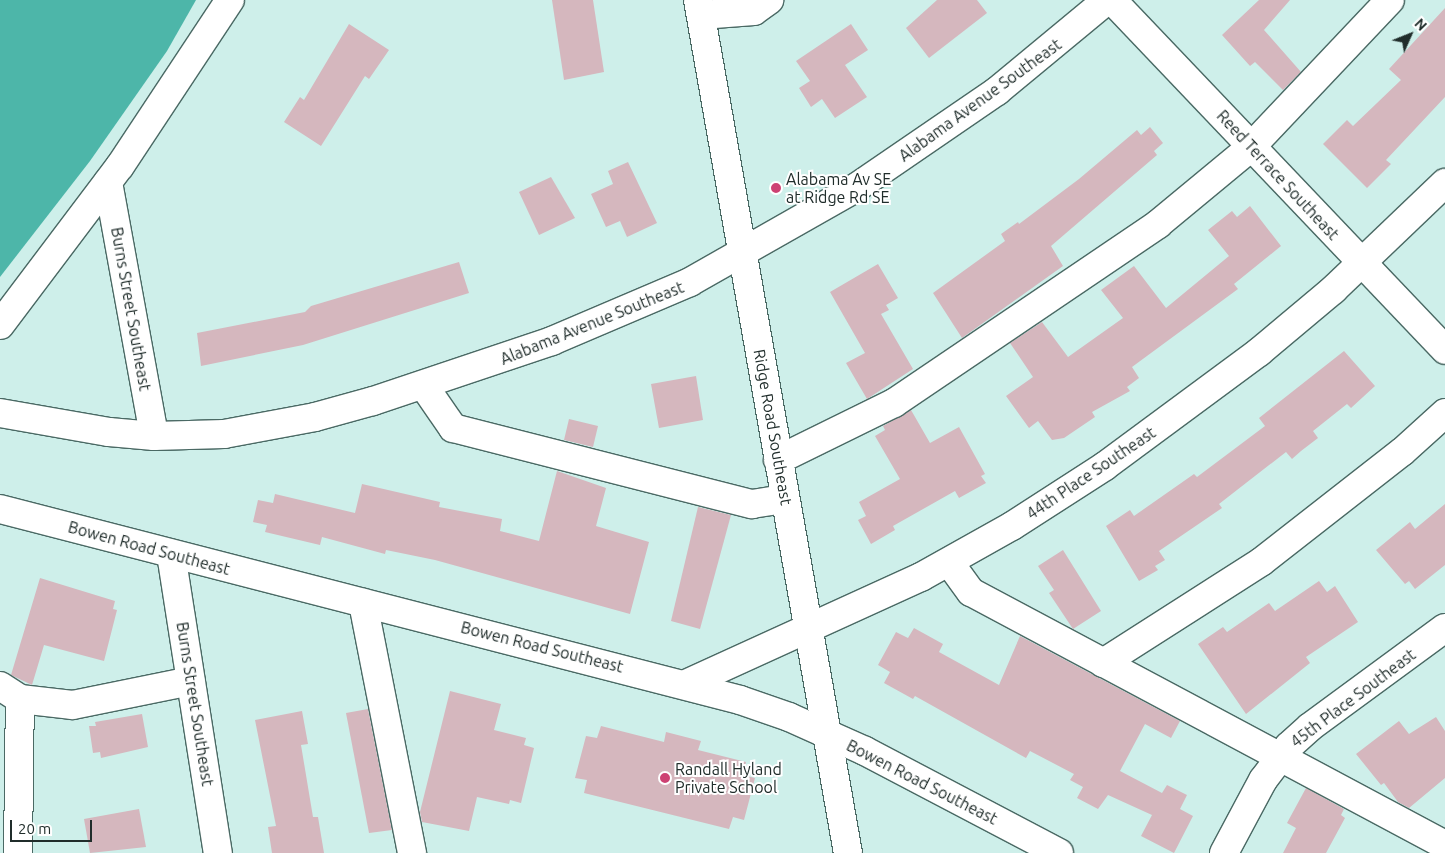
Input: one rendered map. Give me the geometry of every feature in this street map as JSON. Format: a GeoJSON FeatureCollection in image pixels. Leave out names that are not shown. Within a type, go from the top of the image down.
{"type":"FeatureCollection","features":[{"type":"Feature","properties":{"kind":"street"},"geometry":{"type":"LineString","coordinates":[[0,325],[108,182],[230,0]]}},
{"type":"Feature","properties":{"kind":"street"},"geometry":{"type":"LineString","coordinates":[[699,8],[754,10],[769,0]]}},
{"type":"Feature","properties":{"kind":"street","name":"Alabama Avenue Southeast"},"geometry":{"type":"LineString","coordinates":[[0,413],[109,432],[154,436],[247,431],[315,417],[424,386],[587,328],[690,282],[743,254],[857,187],[938,134],[1030,66],[1107,0]]}},
{"type":"Feature","properties":{"kind":"street","name":"Reed Terrace Southeast"},"geometry":{"type":"LineString","coordinates":[[1112,0],[1445,350]]}},
{"type":"Feature","properties":{"kind":"street"},"geometry":{"type":"LineString","coordinates":[[778,460],[894,403],[1158,224],[1251,147],[1390,0]]}},
{"type":"Feature","properties":{"kind":"street","name":"Ridge Road Southeast"},"geometry":{"type":"LineString","coordinates":[[699,8],[848,853]]}},
{"type":"Feature","properties":{"kind":"street","name":"Burns Street Southeast"},"geometry":{"type":"LineString","coordinates":[[108,182],[154,436]]}},
{"type":"Feature","properties":{"kind":"street","name":"44th Place Southeast"},"geometry":{"type":"LineString","coordinates":[[686,684],[770,644],[808,630],[874,601],[949,562],[1105,466],[1183,411],[1259,352],[1362,264],[1445,183]]}},
{"type":"Feature","properties":{"kind":"street"},"geometry":{"type":"LineString","coordinates":[[424,386],[453,428],[752,504],[786,499]]}},
{"type":"Feature","properties":{"kind":"street"},"geometry":{"type":"LineString","coordinates":[[1103,663],[1261,562],[1402,452],[1445,412]]}},
{"type":"Feature","properties":{"kind":"street","name":"Bowen Road Southeast"},"geometry":{"type":"LineString","coordinates":[[0,509],[686,684],[789,717],[1059,853]]}},
{"type":"Feature","properties":{"kind":"street","name":"Burns Street Southeast"},"geometry":{"type":"LineString","coordinates":[[172,554],[218,853]]}},
{"type":"Feature","properties":{"kind":"street"},"geometry":{"type":"LineString","coordinates":[[949,562],[971,592],[1280,757],[1442,840]]}},
{"type":"Feature","properties":{"kind":"street"},"geometry":{"type":"LineString","coordinates":[[363,603],[412,853]]}},
{"type":"Feature","properties":{"kind":"street","name":"45th Place Southeast"},"geometry":{"type":"LineString","coordinates":[[1224,853],[1263,780],[1280,757],[1310,727],[1445,628]]}},
{"type":"Feature","properties":{"kind":"street"},"geometry":{"type":"LineString","coordinates":[[18,853],[10,693],[73,705],[191,681]]}},
{"type":"Feature","properties":{"kind":"green space"},"geometry":{"type":"Polygon","coordinates":[[[0,0],[196,0],[167,51],[90,161],[0,277],[0,0]]]}},
{"type":"Feature","properties":{"kind":"building"},"geometry":{"type":"Polygon","coordinates":[[[552,0],[593,0],[604,72],[564,80],[552,0]]]}},
{"type":"Feature","properties":{"kind":"building"},"geometry":{"type":"Polygon","coordinates":[[[937,0],[977,0],[987,13],[929,58],[906,28],[937,0]]]}},
{"type":"Feature","properties":{"kind":"building"},"geometry":{"type":"Polygon","coordinates":[[[1259,0],[1290,0],[1264,30],[1301,72],[1283,90],[1255,62],[1250,66],[1222,35],[1259,0]]]}},
{"type":"Feature","properties":{"kind":"building"},"geometry":{"type":"Polygon","coordinates":[[[1445,8],[1445,97],[1386,160],[1391,164],[1367,188],[1323,144],[1347,120],[1353,126],[1401,80],[1389,69],[1445,8]]]}},
{"type":"Feature","properties":{"kind":"building"},"geometry":{"type":"Polygon","coordinates":[[[349,24],[389,50],[369,79],[365,76],[321,146],[284,122],[300,97],[304,100],[349,24]]]}},
{"type":"Feature","properties":{"kind":"building"},"geometry":{"type":"Polygon","coordinates":[[[851,24],[868,50],[845,65],[867,97],[835,118],[822,99],[811,107],[799,88],[810,81],[796,61],[851,24]]]}},
{"type":"Feature","properties":{"kind":"building"},"geometry":{"type":"Polygon","coordinates":[[[1150,127],[1163,143],[1154,151],[1157,155],[1051,246],[1063,266],[962,338],[933,293],[1005,241],[1001,234],[1018,222],[1019,224],[1079,179],[1137,130],[1141,135],[1150,127]]]}},
{"type":"Feature","properties":{"kind":"building"},"geometry":{"type":"Polygon","coordinates":[[[628,162],[657,223],[627,237],[620,221],[606,227],[591,194],[613,184],[608,171],[628,162]]]}},
{"type":"Feature","properties":{"kind":"building"},"geometry":{"type":"Polygon","coordinates":[[[551,177],[575,218],[539,235],[519,192],[551,177]]]}},
{"type":"Feature","properties":{"kind":"building"},"geometry":{"type":"Polygon","coordinates":[[[1250,206],[1281,246],[1234,284],[1238,289],[1132,367],[1139,378],[1127,387],[1130,391],[1092,412],[1095,417],[1064,438],[1052,440],[1038,421],[1029,428],[1006,396],[1033,377],[1010,343],[1042,322],[1068,357],[1123,318],[1101,290],[1134,266],[1166,308],[1229,256],[1208,230],[1232,211],[1237,217],[1250,206]]]}},
{"type":"Feature","properties":{"kind":"building"},"geometry":{"type":"Polygon","coordinates":[[[459,262],[469,293],[303,345],[201,366],[197,333],[305,312],[311,306],[459,262]]]}},
{"type":"Feature","properties":{"kind":"building"},"geometry":{"type":"Polygon","coordinates":[[[878,264],[898,298],[886,305],[889,310],[881,314],[913,369],[867,399],[846,363],[865,353],[830,292],[878,264]]]}},
{"type":"Feature","properties":{"kind":"building"},"geometry":{"type":"Polygon","coordinates":[[[1344,351],[1375,386],[1351,408],[1347,404],[1313,431],[1318,438],[1292,459],[1286,452],[1219,504],[1222,508],[1159,551],[1165,560],[1155,566],[1158,570],[1139,581],[1106,526],[1130,510],[1134,516],[1194,474],[1197,477],[1265,426],[1259,418],[1344,351]]]}},
{"type":"Feature","properties":{"kind":"building"},"geometry":{"type":"Polygon","coordinates":[[[696,376],[703,420],[659,428],[651,384],[696,376]]]}},
{"type":"Feature","properties":{"kind":"building"},"geometry":{"type":"Polygon","coordinates":[[[911,410],[930,443],[959,427],[985,474],[981,476],[986,483],[959,498],[955,491],[893,526],[895,530],[871,544],[858,520],[866,516],[859,502],[900,479],[875,436],[885,430],[883,426],[911,410]]]}},
{"type":"Feature","properties":{"kind":"building"},"geometry":{"type":"Polygon","coordinates":[[[569,419],[598,426],[593,447],[564,440],[569,419]]]}},
{"type":"Feature","properties":{"kind":"building"},"geometry":{"type":"Polygon","coordinates":[[[557,471],[606,488],[596,526],[649,542],[630,614],[435,560],[386,550],[385,554],[322,537],[320,545],[265,532],[267,525],[253,522],[258,500],[273,503],[275,494],[355,513],[362,484],[440,502],[439,507],[502,519],[500,531],[539,541],[557,471]]]}},
{"type":"Feature","properties":{"kind":"building"},"geometry":{"type":"Polygon","coordinates":[[[1445,504],[1445,565],[1415,589],[1409,581],[1405,584],[1376,550],[1410,522],[1415,529],[1445,504]]]}},
{"type":"Feature","properties":{"kind":"building"},"geometry":{"type":"Polygon","coordinates":[[[698,507],[731,515],[700,629],[671,621],[698,507]]]}},
{"type":"Feature","properties":{"kind":"building"},"geometry":{"type":"Polygon","coordinates":[[[1063,550],[1101,611],[1073,629],[1049,593],[1054,590],[1038,566],[1063,550]]]}},
{"type":"Feature","properties":{"kind":"building"},"geometry":{"type":"Polygon","coordinates":[[[40,578],[115,601],[113,609],[117,610],[104,661],[44,645],[32,685],[11,675],[40,578]]]}},
{"type":"Feature","properties":{"kind":"building"},"geometry":{"type":"Polygon","coordinates":[[[1319,581],[1327,592],[1335,586],[1358,622],[1306,657],[1310,663],[1246,714],[1198,644],[1223,627],[1227,632],[1269,603],[1275,611],[1319,581]]]}},
{"type":"Feature","properties":{"kind":"building"},"geometry":{"type":"Polygon","coordinates":[[[914,628],[943,644],[939,652],[999,685],[1020,636],[1180,721],[1171,738],[1145,724],[1120,771],[1162,793],[1167,785],[1187,795],[1180,809],[1193,816],[1174,853],[1141,836],[1152,815],[1108,795],[1098,809],[1077,798],[1083,787],[1070,780],[1074,774],[1030,751],[1026,758],[915,696],[913,699],[884,683],[890,672],[878,665],[896,632],[908,638],[914,628]]]}},
{"type":"Feature","properties":{"kind":"building"},"geometry":{"type":"Polygon","coordinates":[[[450,691],[501,704],[494,730],[526,738],[524,745],[534,748],[521,803],[510,800],[509,804],[477,797],[469,831],[422,822],[420,812],[450,691]]]}},
{"type":"Feature","properties":{"kind":"building"},"geometry":{"type":"Polygon","coordinates":[[[368,709],[392,830],[369,833],[346,713],[368,709]]]}},
{"type":"Feature","properties":{"kind":"building"},"geometry":{"type":"Polygon","coordinates":[[[302,711],[308,744],[301,745],[313,817],[318,817],[324,853],[272,853],[268,827],[276,826],[255,720],[302,711]]]}},
{"type":"Feature","properties":{"kind":"building"},"geometry":{"type":"Polygon","coordinates":[[[142,714],[148,747],[101,758],[100,752],[93,753],[89,726],[96,726],[95,722],[142,714]]]}},
{"type":"Feature","properties":{"kind":"building"},"geometry":{"type":"Polygon","coordinates":[[[1436,717],[1445,731],[1445,778],[1409,808],[1398,802],[1384,783],[1381,785],[1356,754],[1399,721],[1409,734],[1436,717]]]}},
{"type":"Feature","properties":{"kind":"building","name":"Randall Hyland Private School"},"geometry":{"type":"Polygon","coordinates":[[[601,726],[664,742],[666,732],[701,741],[698,750],[746,762],[743,775],[755,778],[744,820],[733,817],[729,829],[584,793],[587,780],[575,778],[586,736],[597,738],[601,726]]]}},
{"type":"Feature","properties":{"kind":"building"},"geometry":{"type":"Polygon","coordinates":[[[1306,788],[1344,809],[1341,815],[1345,818],[1326,853],[1283,853],[1296,828],[1287,823],[1306,788]]]}},
{"type":"Feature","properties":{"kind":"building"},"geometry":{"type":"Polygon","coordinates":[[[139,809],[146,847],[90,853],[84,819],[139,809]]]}},
{"type":"Feature","properties":{"kind":"place","name":"Alabama Av SE at Ridge Rd SE"},"geometry":{"type":"Point","coordinates":[776,188]}},
{"type":"Feature","properties":{"kind":"place","name":"Randall Hyland Private School"},"geometry":{"type":"Point","coordinates":[665,778]}}]}
